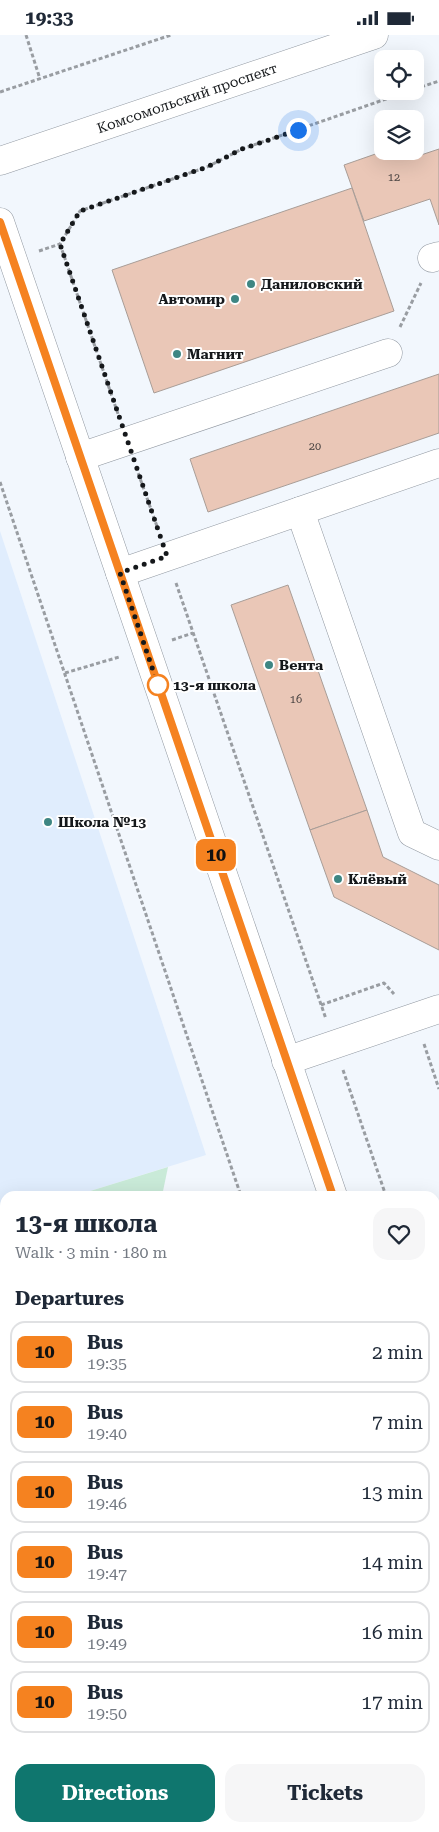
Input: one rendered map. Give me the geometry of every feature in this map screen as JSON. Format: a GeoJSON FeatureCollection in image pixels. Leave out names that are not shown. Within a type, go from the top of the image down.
{"type":"FeatureCollection","features":[{"type":"Feature","properties":{"kind":"street","name":"Комсомольский проспект"},"geometry":{"type":"LineString","coordinates":[[0,161],[374,35]]}},
{"type":"Feature","properties":{"kind":"street"},"geometry":{"type":"LineString","coordinates":[[0,222],[330,1191]]}},
{"type":"Feature","properties":{"kind":"street"},"geometry":{"type":"LineString","coordinates":[[80,457],[388,353]]}},
{"type":"Feature","properties":{"kind":"street"},"geometry":{"type":"LineString","coordinates":[[120,573],[439,463]]}},
{"type":"Feature","properties":{"kind":"street"},"geometry":{"type":"LineString","coordinates":[[300,511],[412,833],[439,846]]}},
{"type":"Feature","properties":{"kind":"street"},"geometry":{"type":"LineString","coordinates":[[286,1061],[427,1013]]}},
{"type":"Feature","properties":{"kind":"path"},"geometry":{"type":"LineString","coordinates":[[26,35],[40,79]]}},
{"type":"Feature","properties":{"kind":"path"},"geometry":{"type":"LineString","coordinates":[[0,92],[171,35]]}},
{"type":"Feature","properties":{"kind":"path"},"geometry":{"type":"LineString","coordinates":[[424,86],[439,81]]}},
{"type":"Feature","properties":{"kind":"path"},"geometry":{"type":"LineString","coordinates":[[383,100],[242,149],[207,167],[80,211],[60,244],[384,1191]]}},
{"type":"Feature","properties":{"kind":"path"},"geometry":{"type":"LineString","coordinates":[[388,353],[436,257]]}},
{"type":"Feature","properties":{"kind":"path"},"geometry":{"type":"LineString","coordinates":[[0,482],[239,1191]]}},
{"type":"Feature","properties":{"kind":"path"},"geometry":{"type":"LineString","coordinates":[[321,1005],[384,983]]}},
{"type":"Feature","properties":{"kind":"path"},"geometry":{"type":"LineString","coordinates":[[427,1013],[439,1089]]}},
{"type":"Feature","properties":{"kind":"shaded area","name":"Школа №13"},"geometry":{"type":"Polygon","coordinates":[[[0,531],[206,1155],[90,1191],[0,1191],[0,531]]]}},
{"type":"Feature","properties":{"kind":"green space"},"geometry":{"type":"Polygon","coordinates":[[[168,1167],[163,1191],[90,1191],[168,1167]]]}},
{"type":"Feature","properties":{"kind":"building"},"geometry":{"type":"Polygon","coordinates":[[[439,149],[439,225],[430,199],[364,221],[344,165],[374,154],[374,160],[424,160],[424,154],[439,149]]]}},
{"type":"Feature","properties":{"kind":"building","name":"Даниловский"},"geometry":{"type":"Polygon","coordinates":[[[352,188],[394,311],[154,393],[112,270],[352,188]]]}},
{"type":"Feature","properties":{"kind":"building"},"geometry":{"type":"Polygon","coordinates":[[[439,374],[439,433],[208,512],[190,459],[439,374]]]}},
{"type":"Feature","properties":{"kind":"building"},"geometry":{"type":"Polygon","coordinates":[[[288,585],[367,810],[310,830],[231,605],[288,585]]]}},
{"type":"Feature","properties":{"kind":"building"},"geometry":{"type":"Polygon","coordinates":[[[367,810],[383,857],[439,885],[439,950],[334,897],[310,830],[367,810]]]}},
{"type":"Feature","properties":{"kind":"bus line","name":"10"},"geometry":{"type":"LineString","coordinates":[[0,222],[331,1191]]}},
{"type":"Feature","properties":{"kind":"place","name":"Даниловский"},"geometry":{"type":"Point","coordinates":[251,284]}},
{"type":"Feature","properties":{"kind":"place","name":"Автомир"},"geometry":{"type":"Point","coordinates":[235,299]}},
{"type":"Feature","properties":{"kind":"place","name":"Магнит"},"geometry":{"type":"Point","coordinates":[177,354]}},
{"type":"Feature","properties":{"kind":"place","name":"Вента"},"geometry":{"type":"Point","coordinates":[269,665]}},
{"type":"Feature","properties":{"kind":"place","name":"13-я школа"},"geometry":{"type":"Point","coordinates":[158,685]}},
{"type":"Feature","properties":{"kind":"place","name":"Школа №13"},"geometry":{"type":"Point","coordinates":[48,822]}},
{"type":"Feature","properties":{"kind":"place","name":"Клёвый"},"geometry":{"type":"Point","coordinates":[338,879]}},
{"type":"Feature","properties":{"kind":"route"},"geometry":{"type":"LineString","coordinates":[[158,685],[120,573],[167,556],[60,244],[80,211],[207,167],[242,149],[298,130]]}}]}
